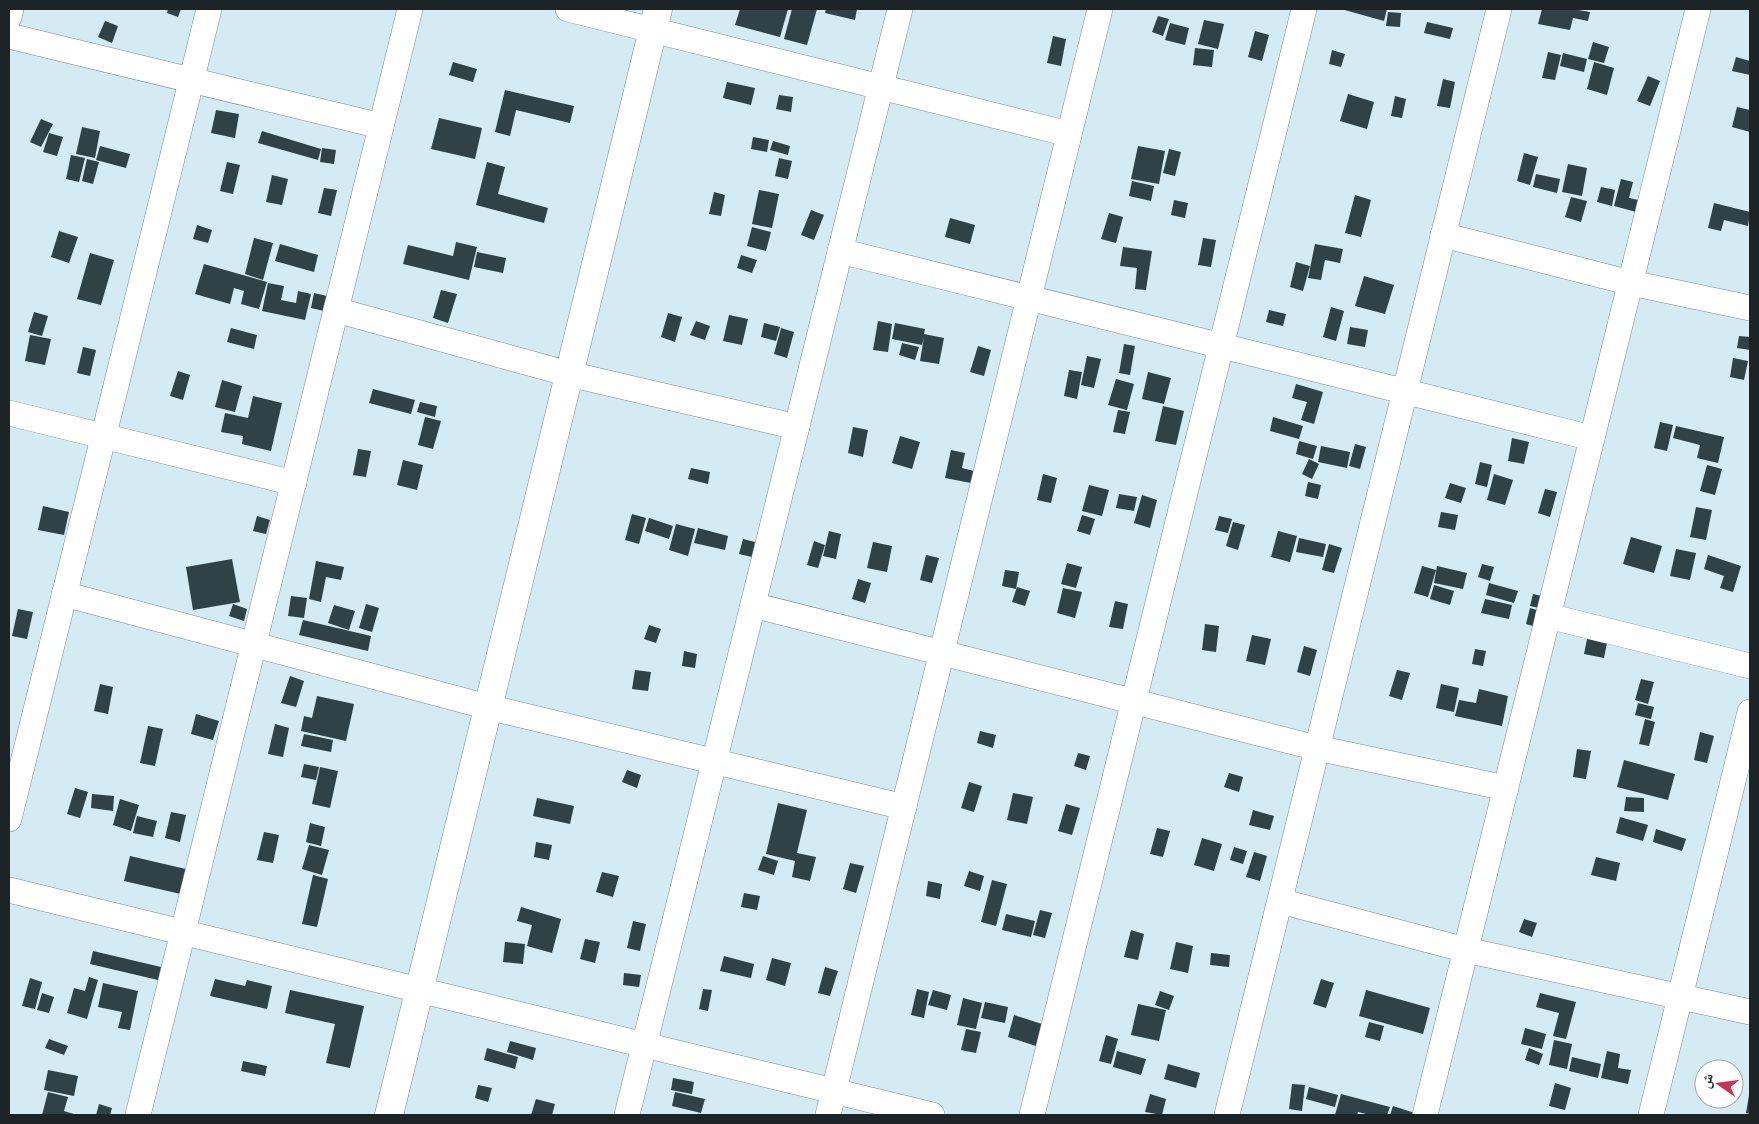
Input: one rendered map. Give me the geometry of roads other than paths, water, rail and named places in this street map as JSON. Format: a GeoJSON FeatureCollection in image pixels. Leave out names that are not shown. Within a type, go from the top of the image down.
{"type":"FeatureCollection","features":[{"type":"Feature","properties":{"kind":"street"},"geometry":{"type":"LineString","coordinates":[[9,17],[11,9]]}},
{"type":"Feature","properties":{"kind":"street"},"geometry":{"type":"LineString","coordinates":[[9,819],[209,9]]}},
{"type":"Feature","properties":{"kind":"street"},"geometry":{"type":"LineString","coordinates":[[138,1115],[410,9]]}},
{"type":"Feature","properties":{"kind":"street"},"geometry":{"type":"LineString","coordinates":[[568,9],[655,19],[881,87],[1069,134]]}},
{"type":"Feature","properties":{"kind":"street"},"geometry":{"type":"LineString","coordinates":[[627,1115],[900,9]]}},
{"type":"Feature","properties":{"kind":"street"},"geometry":{"type":"LineString","coordinates":[[828,1115],[1100,9]]}},
{"type":"Feature","properties":{"kind":"street"},"geometry":{"type":"LineString","coordinates":[[1032,1115],[1304,9]]}},
{"type":"Feature","properties":{"kind":"street"},"geometry":{"type":"LineString","coordinates":[[1227,1115],[1499,9]]}},
{"type":"Feature","properties":{"kind":"street"},"geometry":{"type":"LineString","coordinates":[[1425,1115],[1698,9]]}},
{"type":"Feature","properties":{"kind":"street"},"geometry":{"type":"LineString","coordinates":[[389,1115],[655,19]]}},
{"type":"Feature","properties":{"kind":"street"},"geometry":{"type":"LineString","coordinates":[[9,36],[382,126]]}},
{"type":"Feature","properties":{"kind":"street"},"geometry":{"type":"LineString","coordinates":[[1443,236],[1631,283],[1750,308]]}},
{"type":"Feature","properties":{"kind":"street"},"geometry":{"type":"LineString","coordinates":[[840,251],[1592,438]]}},
{"type":"Feature","properties":{"kind":"street"},"geometry":{"type":"LineString","coordinates":[[336,310],[569,374],[797,427]]}},
{"type":"Feature","properties":{"kind":"street"},"geometry":{"type":"LineString","coordinates":[[9,413],[294,483]]}},
{"type":"Feature","properties":{"kind":"street"},"geometry":{"type":"LineString","coordinates":[[64,594],[488,707],[904,807]]}},
{"type":"Feature","properties":{"kind":"street"},"geometry":{"type":"LineString","coordinates":[[753,605],[1317,748],[1506,788]]}},
{"type":"Feature","properties":{"kind":"street"},"geometry":{"type":"LineString","coordinates":[[1548,616],[1750,666]]}},
{"type":"Feature","properties":{"kind":"street"},"geometry":{"type":"LineString","coordinates":[[1651,1115],[1750,712]]}},
{"type":"Feature","properties":{"kind":"street"},"geometry":{"type":"LineString","coordinates":[[9,890],[420,991],[645,1043],[932,1115]]}},
{"type":"Feature","properties":{"kind":"street"},"geometry":{"type":"LineString","coordinates":[[1280,901],[1466,950],[1750,1012]]}}]}
